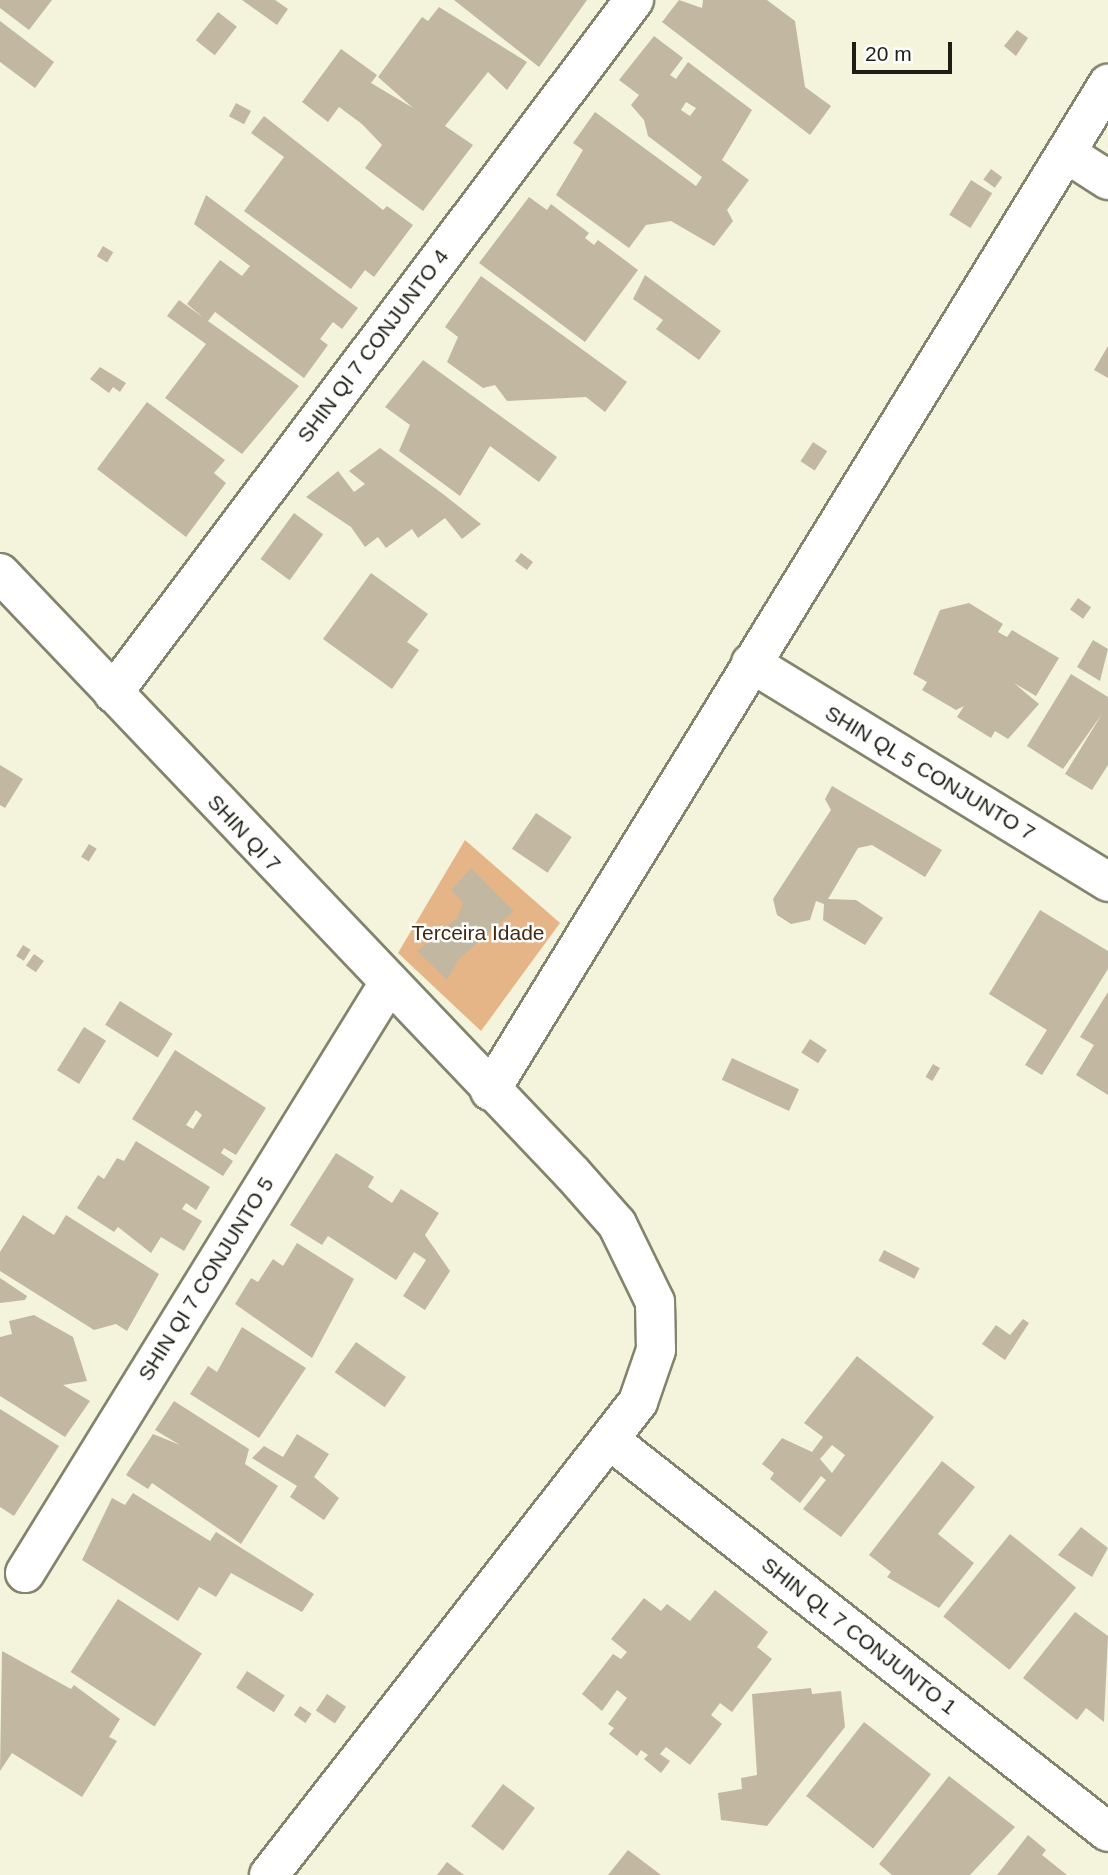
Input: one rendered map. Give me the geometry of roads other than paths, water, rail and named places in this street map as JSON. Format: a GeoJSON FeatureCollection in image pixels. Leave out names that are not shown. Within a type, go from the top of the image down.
{"type":"FeatureCollection","features":[{"type":"Feature","properties":{"kind":"street","name":"SHIN QI 7 CONJUNTO 4"},"geometry":{"type":"LineString","coordinates":[[113,693],[634,0]]}},
{"type":"Feature","properties":{"kind":"street"},"geometry":{"type":"LineString","coordinates":[[490,1091],[1108,85]]}},
{"type":"Feature","properties":{"kind":"street"},"geometry":{"type":"LineString","coordinates":[[1066,153],[1108,180]]}},
{"type":"Feature","properties":{"kind":"street","name":"SHIN QI 7"},"geometry":{"type":"LineString","coordinates":[[0,573],[387,986],[617,1224],[648,1279],[656,1325],[651,1374],[611,1441],[269,1875]]}},
{"type":"Feature","properties":{"kind":"street","name":"SHIN QL 5 CONJUNTO 7"},"geometry":{"type":"LineString","coordinates":[[751,663],[1108,882]]}},
{"type":"Feature","properties":{"kind":"street","name":"SHIN QI 7 CONJUNTO 5"},"geometry":{"type":"LineString","coordinates":[[25,1573],[387,986]]}},
{"type":"Feature","properties":{"kind":"street","name":"SHIN QL 7 CONJUNTO 1"},"geometry":{"type":"LineString","coordinates":[[611,1441],[1108,1832]]}},
{"type":"Feature","properties":{"kind":"park label","name":"Terceira Idade"},"geometry":{"type":"Point","coordinates":[478,933]}}]}
